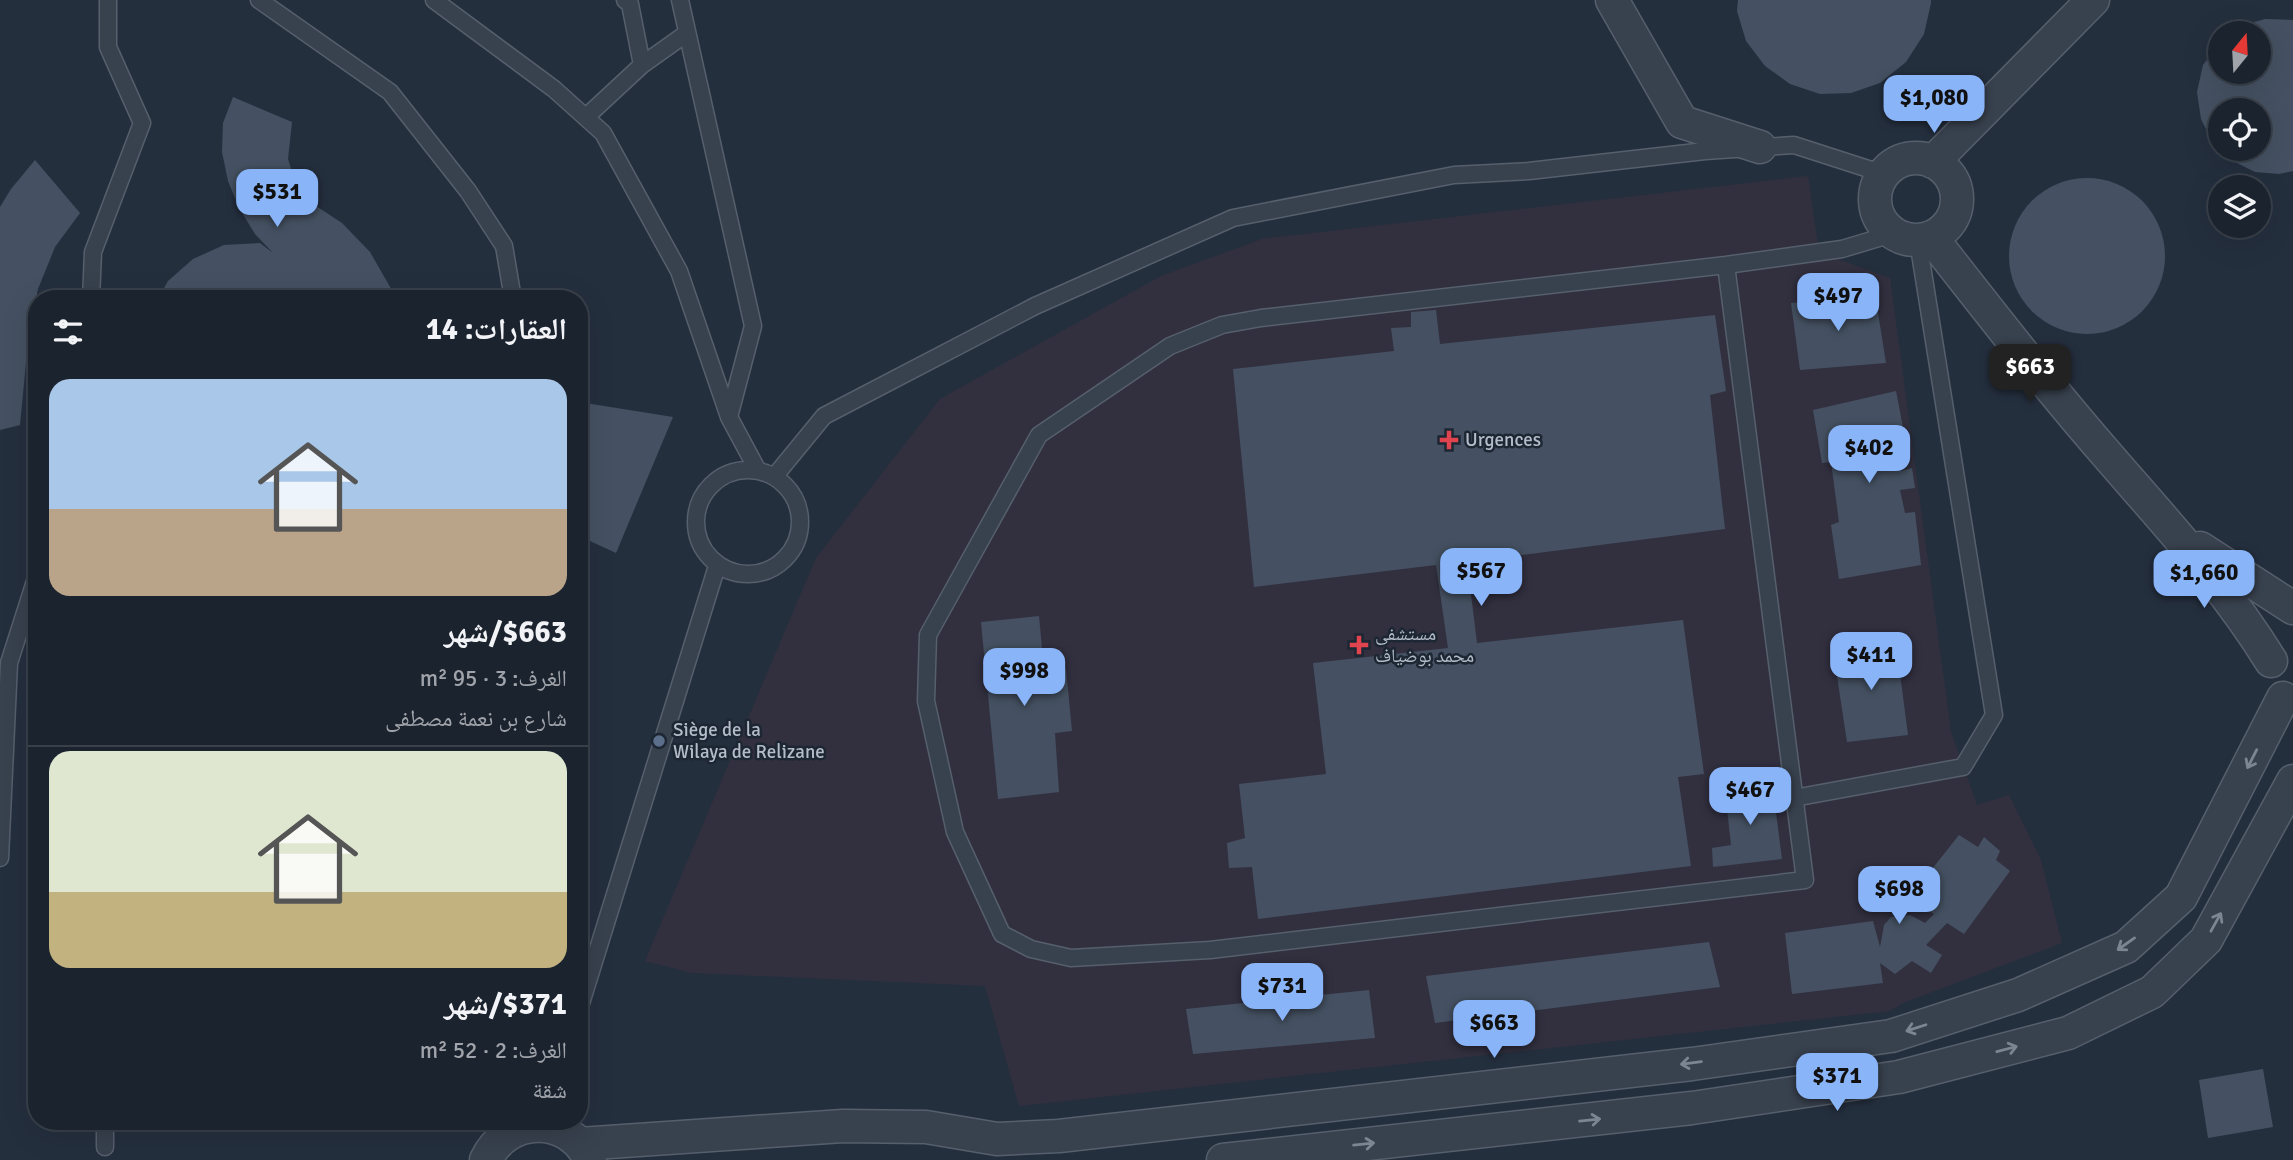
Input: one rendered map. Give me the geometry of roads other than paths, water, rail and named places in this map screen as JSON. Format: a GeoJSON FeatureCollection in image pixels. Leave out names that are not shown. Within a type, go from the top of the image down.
{"type":"FeatureCollection","features":[{"type":"Feature","properties":{"kind":"street"},"geometry":{"type":"LineString","coordinates":[[1612,0],[1682,122],[1760,147]]}},
{"type":"Feature","properties":{"kind":"street"},"geometry":{"type":"LineString","coordinates":[[1933,162],[2093,0]]}},
{"type":"Feature","properties":{"kind":"street"},"geometry":{"type":"LineString","coordinates":[[1914,237],[1943,230],[1952,220],[1957,194],[1944,170],[1933,162],[1906,159],[1894,164],[1877,185],[1874,198],[1876,212],[1882,224],[1914,237],[2023,354],[2176,532],[2245,618],[2271,661]]}},
{"type":"Feature","properties":{"kind":"street"},"geometry":{"type":"LineString","coordinates":[[2176,532],[2293,608]]}},
{"type":"Feature","properties":{"kind":"street"},"geometry":{"type":"LineString","coordinates":[[562,1130],[585,1152],[843,1126],[926,1127],[998,1139],[1059,1136],[1692,1063],[1891,1036],[2018,995],[2126,947],[2181,897],[2288,702],[2275,684],[2271,661],[2278,638],[2293,624]]}},
{"type":"Feature","properties":{"kind":"street"},"geometry":{"type":"LineString","coordinates":[[1223,1160],[1706,1106],[1899,1077],[2068,1033],[2152,992],[2206,940],[2293,781]]}},
{"type":"Feature","properties":{"kind":"street"},"geometry":{"type":"LineString","coordinates":[[486,1160],[490,1150],[515,1130]]}},
{"type":"Feature","properties":{"kind":"lane"},"geometry":{"type":"LineString","coordinates":[[91,290],[93,253],[142,123],[108,47],[108,0]]}},
{"type":"Feature","properties":{"kind":"lane"},"geometry":{"type":"LineString","coordinates":[[259,0],[390,92],[468,191],[504,246],[511,290]]}},
{"type":"Feature","properties":{"kind":"lane"},"geometry":{"type":"LineString","coordinates":[[434,0],[554,89],[603,133],[679,271],[729,417],[758,471]]}},
{"type":"Feature","properties":{"kind":"lane"},"geometry":{"type":"LineString","coordinates":[[625,0],[630,4],[642,65]]}},
{"type":"Feature","properties":{"kind":"lane"},"geometry":{"type":"LineString","coordinates":[[680,0],[753,326],[729,417]]}},
{"type":"Feature","properties":{"kind":"lane"},"geometry":{"type":"LineString","coordinates":[[586,117],[642,65],[687,33]]}},
{"type":"Feature","properties":{"kind":"lane"},"geometry":{"type":"LineString","coordinates":[[774,477],[824,416],[1035,306],[1233,218],[1454,175],[1529,172],[1760,147],[1794,145],[1884,174]]}},
{"type":"Feature","properties":{"kind":"lane"},"geometry":{"type":"LineString","coordinates":[[1726,265],[1794,798],[1805,880],[1210,950],[1071,958],[1031,950],[1002,934],[955,831],[926,701],[928,635],[1039,435],[1170,346],[1222,325],[1261,318],[1726,265],[1914,237],[1994,715],[1963,766],[1794,798]]}},
{"type":"Feature","properties":{"kind":"lane"},"geometry":{"type":"LineString","coordinates":[[740,470],[758,471],[774,477],[787,487],[796,501],[800,517],[799,534],[793,550],[767,572],[751,575],[734,573],[718,566],[705,553],[697,537],[695,519],[699,502],[708,486],[723,476],[740,470]]}},
{"type":"Feature","properties":{"kind":"lane"},"geometry":{"type":"LineString","coordinates":[[588,981],[718,566]]}},
{"type":"Feature","properties":{"kind":"lane"},"geometry":{"type":"LineString","coordinates":[[0,858],[9,663],[28,603]]}},
{"type":"Feature","properties":{"kind":"lane"},"geometry":{"type":"LineString","coordinates":[[105,1130],[105,1147]]}},
{"type":"Feature","properties":{"kind":"place","name":"Urgences"},"geometry":{"type":"Point","coordinates":[1449,440]}},
{"type":"Feature","properties":{"kind":"place","name":"مستشفى محمد بوضياف"},"geometry":{"type":"Point","coordinates":[1359,645]}},
{"type":"Feature","properties":{"kind":"place","name":"Siège de la Wilaya de Relizane"},"geometry":{"type":"Point","coordinates":[659,741]}}]}
